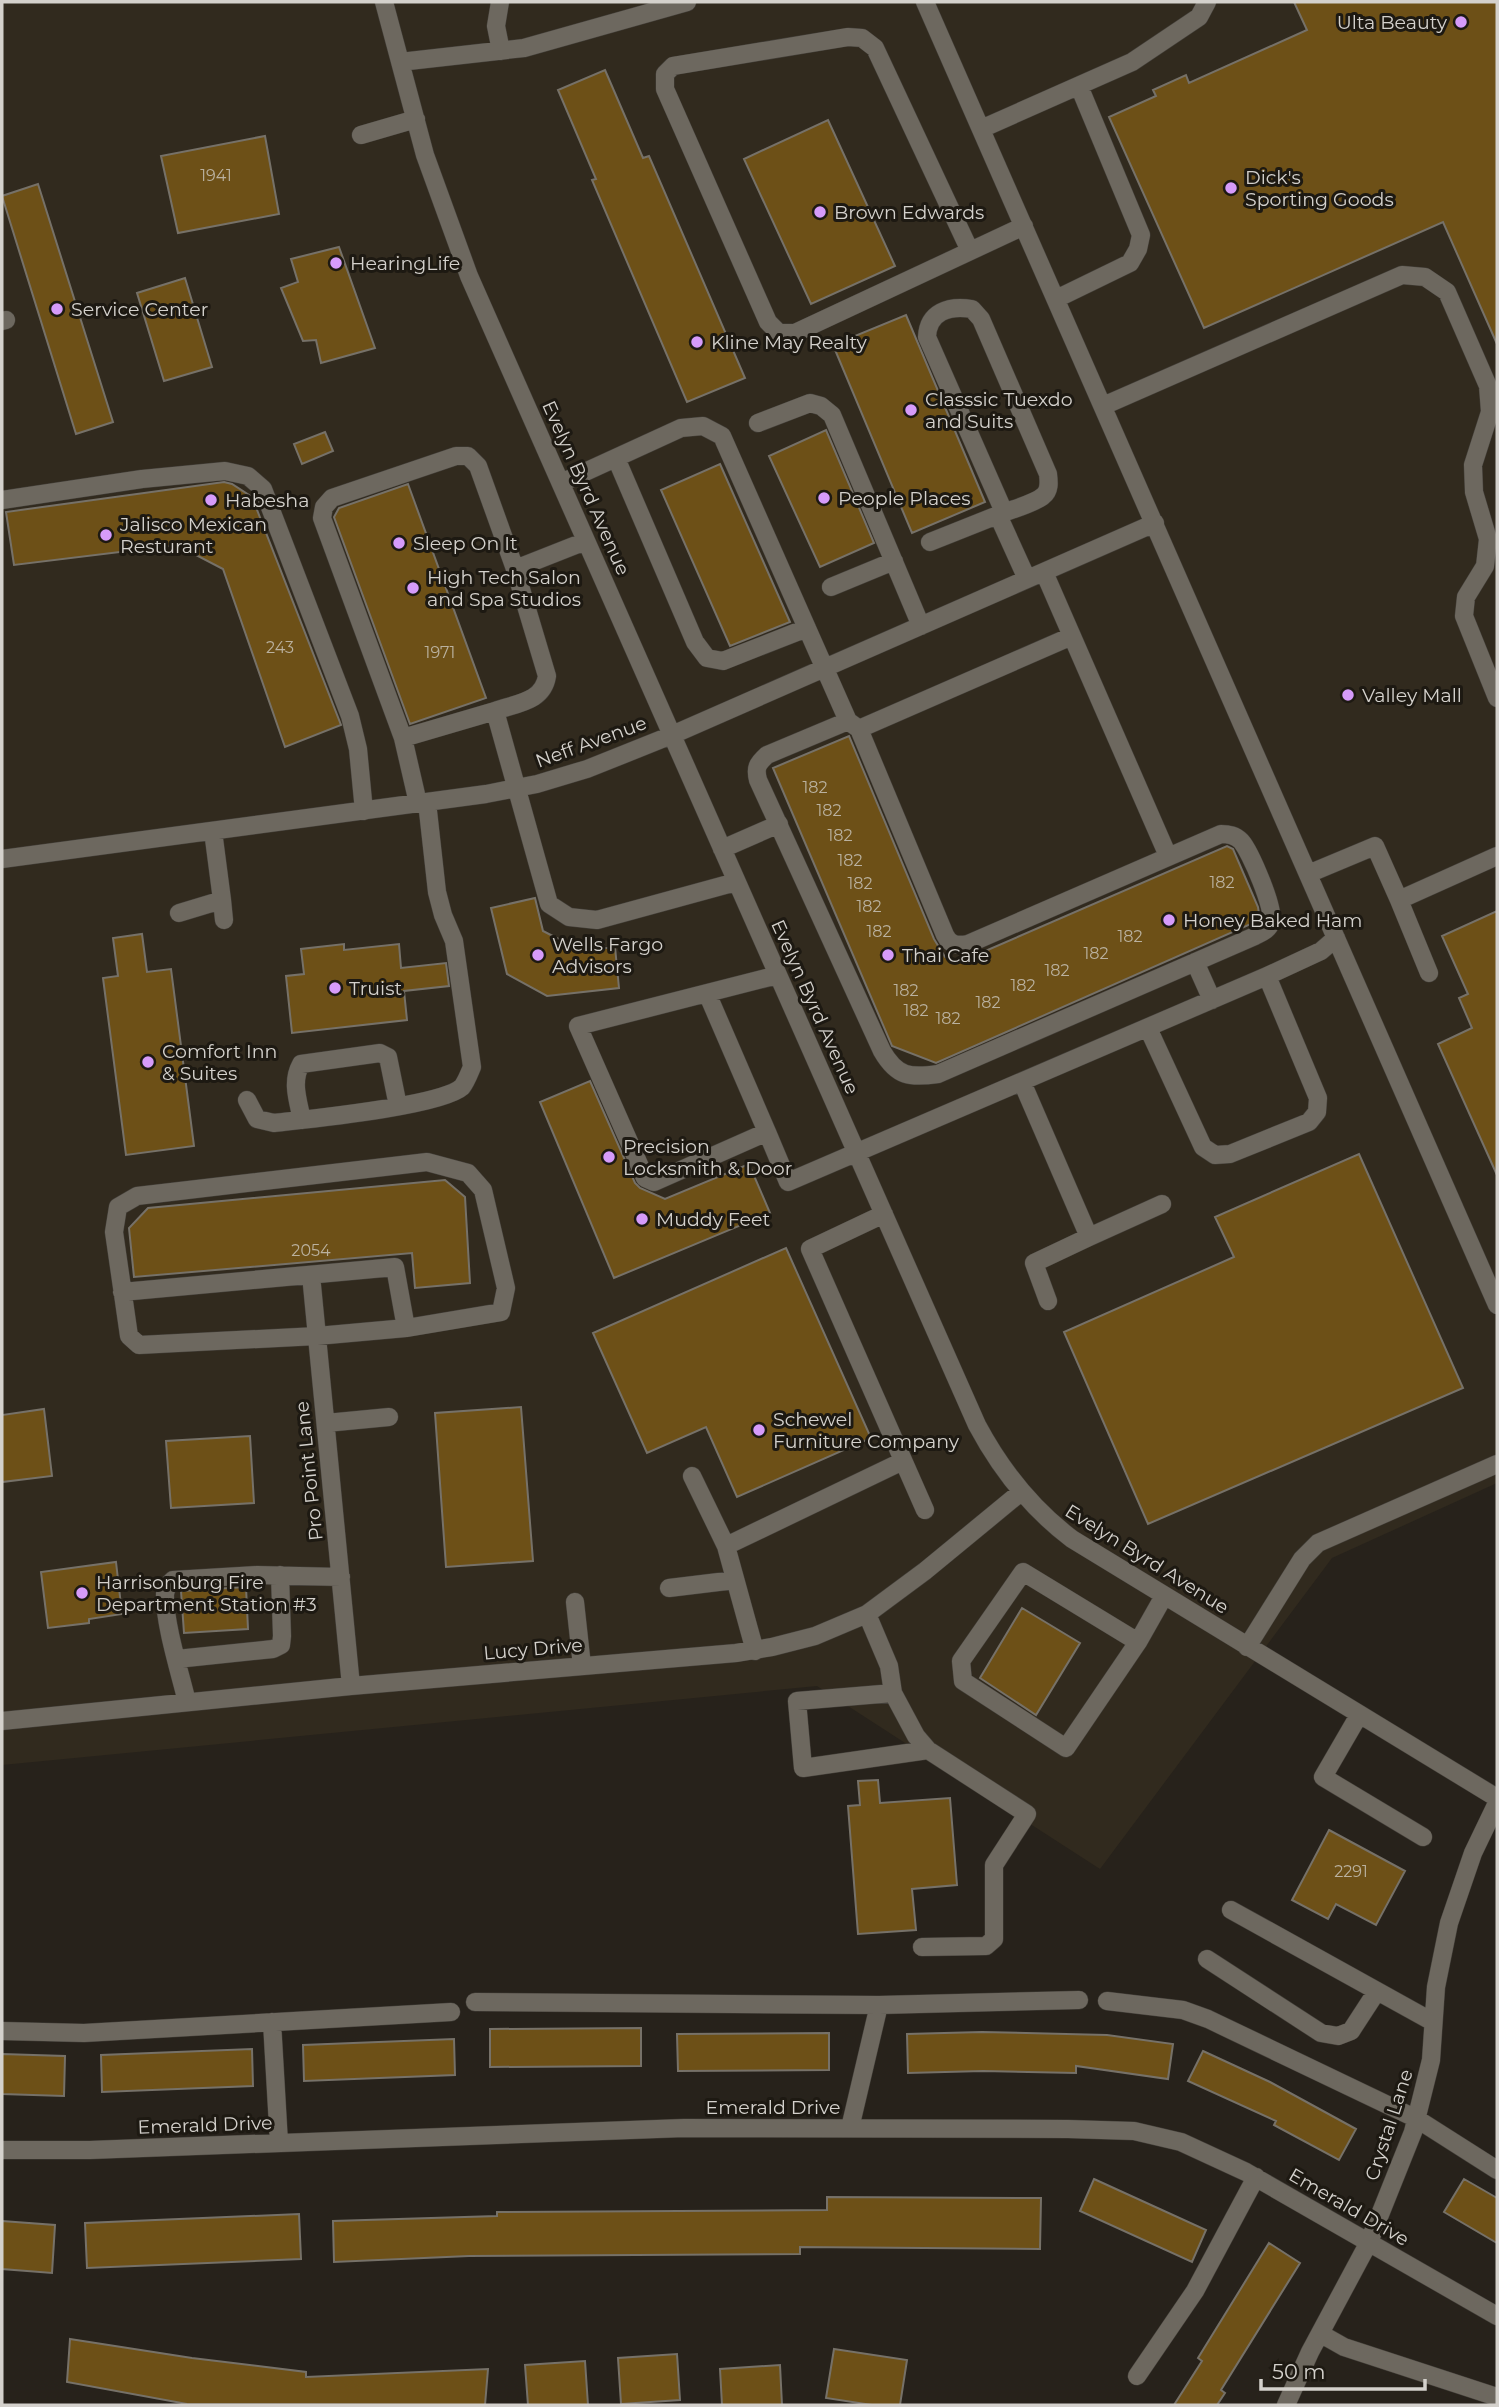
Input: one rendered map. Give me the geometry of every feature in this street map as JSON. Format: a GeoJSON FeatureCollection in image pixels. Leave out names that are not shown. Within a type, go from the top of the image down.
{"type":"FeatureCollection","features":[{"type":"Feature","properties":{"kind":"street","name":"Evelyn Byrd Avenue"},"geometry":{"type":"LineString","coordinates":[[384,2],[438,192],[470,276],[977,1425],[999,1464],[1021,1492],[1072,1539],[1497,1801]]}},
{"type":"Feature","properties":{"kind":"street"},"geometry":{"type":"LineString","coordinates":[[500,2],[496,26],[501,51]]}},
{"type":"Feature","properties":{"kind":"street"},"geometry":{"type":"LineString","coordinates":[[400,62],[524,48],[687,2]]}},
{"type":"Feature","properties":{"kind":"street"},"geometry":{"type":"LineString","coordinates":[[925,2],[1497,1306]]}},
{"type":"Feature","properties":{"kind":"street"},"geometry":{"type":"LineString","coordinates":[[981,129],[1132,62],[1199,16],[1207,2]]}},
{"type":"Feature","properties":{"kind":"street"},"geometry":{"type":"LineString","coordinates":[[970,251],[875,48],[862,38],[848,37],[673,66],[666,74],[665,89],[768,322],[779,332],[795,333],[1024,226]]}},
{"type":"Feature","properties":{"kind":"street"},"geometry":{"type":"LineString","coordinates":[[1056,299],[1130,263],[1138,249],[1141,235],[1079,86]]}},
{"type":"Feature","properties":{"kind":"street"},"geometry":{"type":"LineString","coordinates":[[361,135],[416,119]]}},
{"type":"Feature","properties":{"kind":"street"},"geometry":{"type":"LineString","coordinates":[[1103,406],[1402,275],[1425,277],[1447,292],[1488,386],[1490,412],[1473,465],[1474,492],[1488,538],[1485,566],[1466,597],[1464,616],[1497,698]]}},
{"type":"Feature","properties":{"kind":"street"},"geometry":{"type":"LineString","coordinates":[[930,542],[1001,513],[1043,497],[1049,488],[1048,474],[981,319],[972,309],[958,306],[934,316],[927,326],[927,337],[1001,513],[1027,579]]}},
{"type":"Feature","properties":{"kind":"street"},"geometry":{"type":"LineString","coordinates":[[758,423],[810,403],[821,406],[832,415],[921,626]]}},
{"type":"Feature","properties":{"kind":"street"},"geometry":{"type":"LineString","coordinates":[[561,483],[681,428],[703,426],[722,436],[853,725],[948,941],[968,944],[1221,834],[1232,835],[1247,851],[1272,911],[1271,923],[1265,931],[938,1074],[919,1077],[904,1074],[890,1066],[881,1051],[755,770],[767,755],[853,725],[1072,636]]}},
{"type":"Feature","properties":{"kind":"street"},"geometry":{"type":"LineString","coordinates":[[247,1100],[257,1119],[274,1124],[398,1106],[451,1093],[463,1086],[472,1068],[454,941],[437,892],[422,803],[402,738],[322,518],[324,507],[332,498],[456,456],[468,456],[478,466],[515,569],[547,676],[545,687],[539,696],[402,738]]}},
{"type":"Feature","properties":{"kind":"street"},"geometry":{"type":"LineString","coordinates":[[616,458],[695,642],[707,658],[723,661],[807,628]]}},
{"type":"Feature","properties":{"kind":"street"},"geometry":{"type":"LineString","coordinates":[[2,500],[142,479],[219,471],[240,473],[255,481],[262,489],[350,716],[358,749],[364,811]]}},
{"type":"Feature","properties":{"kind":"street","name":"Neff Avenue"},"geometry":{"type":"LineString","coordinates":[[2,859],[519,789],[587,769],[672,735],[1155,523]]}},
{"type":"Feature","properties":{"kind":"street"},"geometry":{"type":"LineString","coordinates":[[515,569],[586,541]]}},
{"type":"Feature","properties":{"kind":"street"},"geometry":{"type":"LineString","coordinates":[[831,586],[894,561]]}},
{"type":"Feature","properties":{"kind":"street"},"geometry":{"type":"LineString","coordinates":[[1044,572],[1168,856]]}},
{"type":"Feature","properties":{"kind":"street"},"geometry":{"type":"LineString","coordinates":[[495,711],[549,904],[569,918],[597,920],[736,882]]}},
{"type":"Feature","properties":{"kind":"street"},"geometry":{"type":"LineString","coordinates":[[722,849],[779,824]]}},
{"type":"Feature","properties":{"kind":"street"},"geometry":{"type":"LineString","coordinates":[[213,831],[224,920]]}},
{"type":"Feature","properties":{"kind":"street"},"geometry":{"type":"LineString","coordinates":[[1308,874],[1375,846],[1429,973]]}},
{"type":"Feature","properties":{"kind":"street"},"geometry":{"type":"LineString","coordinates":[[1399,900],[1497,856]]}},
{"type":"Feature","properties":{"kind":"street"},"geometry":{"type":"LineString","coordinates":[[179,913],[222,900]]}},
{"type":"Feature","properties":{"kind":"street"},"geometry":{"type":"LineString","coordinates":[[707,993],[788,1182],[1267,976],[1321,951],[1336,938]]}},
{"type":"Feature","properties":{"kind":"street"},"geometry":{"type":"LineString","coordinates":[[1195,962],[1212,1000]]}},
{"type":"Feature","properties":{"kind":"street"},"geometry":{"type":"LineString","coordinates":[[767,1132],[654,1182],[645,1178],[578,1026],[778,975]]}},
{"type":"Feature","properties":{"kind":"street"},"geometry":{"type":"LineString","coordinates":[[1148,1028],[1203,1147],[1215,1155],[1230,1154],[1309,1122],[1317,1112],[1318,1098],[1267,976]]}},
{"type":"Feature","properties":{"kind":"street"},"geometry":{"type":"LineString","coordinates":[[302,1120],[295,1084],[300,1064],[380,1053],[388,1057],[398,1106]]}},
{"type":"Feature","properties":{"kind":"street"},"geometry":{"type":"LineString","coordinates":[[1022,1082],[1089,1237]]}},
{"type":"Feature","properties":{"kind":"street"},"geometry":{"type":"LineString","coordinates":[[427,1162],[468,1173],[483,1190],[506,1288],[501,1312],[406,1328],[317,1336],[139,1345],[129,1336],[122,1292],[114,1232],[118,1207],[137,1196],[427,1162]]}},
{"type":"Feature","properties":{"kind":"street"},"geometry":{"type":"LineString","coordinates":[[1048,1301],[1034,1263],[1162,1205]]}},
{"type":"Feature","properties":{"kind":"street"},"geometry":{"type":"LineString","coordinates":[[884,1214],[810,1249],[925,1510]]}},
{"type":"Feature","properties":{"kind":"street"},"geometry":{"type":"LineString","coordinates":[[122,1292],[395,1267],[406,1328]]}},
{"type":"Feature","properties":{"kind":"street","name":"Pro Point Lane"},"geometry":{"type":"LineString","coordinates":[[311,1275],[351,1686]]}},
{"type":"Feature","properties":{"kind":"street"},"geometry":{"type":"LineString","coordinates":[[326,1423],[388,1417]]}},
{"type":"Feature","properties":{"kind":"street"},"geometry":{"type":"LineString","coordinates":[[726,1546],[903,1461]]}},
{"type":"Feature","properties":{"kind":"street"},"geometry":{"type":"LineString","coordinates":[[1247,1647],[1303,1559],[1318,1543],[1497,1464]]}},
{"type":"Feature","properties":{"kind":"street"},"geometry":{"type":"LineString","coordinates":[[692,1476],[726,1546],[755,1651]]}},
{"type":"Feature","properties":{"kind":"street","name":"Lucy Drive"},"geometry":{"type":"LineString","coordinates":[[2,1721],[351,1686],[755,1651],[815,1636],[867,1614],[925,1571],[1021,1492]]}},
{"type":"Feature","properties":{"kind":"street"},"geometry":{"type":"LineString","coordinates":[[1138,1642],[1023,1572],[961,1661],[963,1681],[1066,1748],[1138,1642],[1164,1596]]}},
{"type":"Feature","properties":{"kind":"street"},"geometry":{"type":"LineString","coordinates":[[187,1702],[167,1615],[165,1593],[168,1584],[173,1580],[280,1575],[341,1577]]}},
{"type":"Feature","properties":{"kind":"street"},"geometry":{"type":"LineString","coordinates":[[177,1659],[273,1649],[281,1645],[280,1575]]}},
{"type":"Feature","properties":{"kind":"street"},"geometry":{"type":"LineString","coordinates":[[669,1588],[735,1580]]}},
{"type":"Feature","properties":{"kind":"street"},"geometry":{"type":"LineString","coordinates":[[575,1602],[582,1666]]}},
{"type":"Feature","properties":{"kind":"street"},"geometry":{"type":"LineString","coordinates":[[867,1614],[889,1666],[893,1693],[916,1736],[928,1750],[1027,1814],[994,1865],[994,1939],[986,1946],[922,1947]]}},
{"type":"Feature","properties":{"kind":"street"},"geometry":{"type":"LineString","coordinates":[[893,1693],[797,1701],[803,1768],[928,1750]]}},
{"type":"Feature","properties":{"kind":"street"},"geometry":{"type":"LineString","coordinates":[[1359,1714],[1323,1777],[1423,1837]]}},
{"type":"Feature","properties":{"kind":"street","name":"Crystal Lane"},"geometry":{"type":"LineString","coordinates":[[1286,2405],[1369,2242],[1417,2119],[1431,2060],[1436,1987],[1444,1944],[1456,1898],[1497,1801]]}},
{"type":"Feature","properties":{"kind":"street"},"geometry":{"type":"LineString","coordinates":[[1231,1910],[1433,2022]]}},
{"type":"Feature","properties":{"kind":"street"},"geometry":{"type":"LineString","coordinates":[[1207,1959],[1321,2033],[1338,2036],[1351,2031],[1377,1991]]}},
{"type":"Feature","properties":{"kind":"street"},"geometry":{"type":"LineString","coordinates":[[475,2002],[879,2005],[1079,2000]]}},
{"type":"Feature","properties":{"kind":"street"},"geometry":{"type":"LineString","coordinates":[[1107,2001],[1196,2014],[1275,2049],[1417,2119],[1497,2170]]}},
{"type":"Feature","properties":{"kind":"street"},"geometry":{"type":"LineString","coordinates":[[850,2128],[879,2005]]}},
{"type":"Feature","properties":{"kind":"street"},"geometry":{"type":"LineString","coordinates":[[2,2031],[84,2033],[451,2012]]}},
{"type":"Feature","properties":{"kind":"street"},"geometry":{"type":"LineString","coordinates":[[272,2022],[279,2143]]}},
{"type":"Feature","properties":{"kind":"street","name":"Emerald Drive"},"geometry":{"type":"LineString","coordinates":[[2,2150],[90,2150],[627,2129],[1134,2131],[1181,2142],[1220,2158],[1497,2316]]}},
{"type":"Feature","properties":{"kind":"street"},"geometry":{"type":"LineString","coordinates":[[1137,2376],[1195,2291],[1256,2177]]}},
{"type":"Feature","properties":{"kind":"street"},"geometry":{"type":"LineString","coordinates":[[1321,2334],[1344,2347],[1497,2397]]}},
{"type":"Feature","properties":{"kind":"shaded area"},"geometry":{"type":"Polygon","coordinates":[[[2,2],[1497,2],[1497,1483],[1332,1558],[1100,1869],[817,1686],[2,1765],[2,2]]]}},
{"type":"Feature","properties":{"kind":"building"},"geometry":{"type":"Polygon","coordinates":[[[1294,2],[1497,2],[1497,344],[1443,222],[1204,328],[1109,117],[1156,96],[1153,90],[1186,75],[1189,83],[1307,30],[1294,2]]]}},
{"type":"Feature","properties":{"kind":"building"},"geometry":{"type":"Polygon","coordinates":[[[605,70],[643,158],[649,156],[745,378],[687,402],[592,180],[596,179],[558,90],[605,70]]]}},
{"type":"Feature","properties":{"kind":"building","name":"Brown Edwards"},"geometry":{"type":"Polygon","coordinates":[[[828,120],[895,266],[811,304],[744,159],[828,120]]]}},
{"type":"Feature","properties":{"kind":"building"},"geometry":{"type":"Polygon","coordinates":[[[265,136],[279,214],[178,233],[161,156],[265,136]]]}},
{"type":"Feature","properties":{"kind":"building","name":"Service Center"},"geometry":{"type":"Polygon","coordinates":[[[38,184],[113,422],[76,434],[2,196],[38,184]]]}},
{"type":"Feature","properties":{"kind":"building"},"geometry":{"type":"Polygon","coordinates":[[[339,247],[375,348],[321,363],[316,340],[303,341],[281,288],[298,282],[291,259],[339,247]]]}},
{"type":"Feature","properties":{"kind":"building"},"geometry":{"type":"Polygon","coordinates":[[[185,278],[212,367],[164,381],[137,293],[185,278]]]}},
{"type":"Feature","properties":{"kind":"building"},"geometry":{"type":"Polygon","coordinates":[[[906,315],[985,502],[912,533],[833,345],[906,315]]]}},
{"type":"Feature","properties":{"kind":"building","name":"People Places"},"geometry":{"type":"Polygon","coordinates":[[[826,430],[874,543],[820,567],[769,456],[826,430]]]}},
{"type":"Feature","properties":{"kind":"building"},"geometry":{"type":"Polygon","coordinates":[[[325,432],[333,451],[302,464],[294,444],[325,432]]]}},
{"type":"Feature","properties":{"kind":"building"},"geometry":{"type":"Polygon","coordinates":[[[720,464],[790,622],[730,646],[661,490],[720,464]]]}},
{"type":"Feature","properties":{"kind":"building"},"geometry":{"type":"Polygon","coordinates":[[[224,482],[252,497],[341,725],[285,747],[223,569],[177,545],[14,565],[6,512],[224,482]]]}},
{"type":"Feature","properties":{"kind":"building"},"geometry":{"type":"Polygon","coordinates":[[[408,484],[486,698],[410,724],[334,517],[339,508],[408,484]]]}},
{"type":"Feature","properties":{"kind":"building"},"geometry":{"type":"Polygon","coordinates":[[[849,736],[934,939],[945,957],[960,962],[1227,846],[1233,849],[1258,907],[1260,920],[936,1063],[892,1046],[773,768],[849,736]]]}},
{"type":"Feature","properties":{"kind":"building"},"geometry":{"type":"Polygon","coordinates":[[[535,898],[543,931],[582,951],[615,947],[619,988],[547,996],[507,974],[491,908],[535,898]]]}},
{"type":"Feature","properties":{"kind":"building"},"geometry":{"type":"Polygon","coordinates":[[[1497,911],[1497,1175],[1438,1044],[1472,1028],[1459,998],[1468,994],[1442,936],[1497,911]]]}},
{"type":"Feature","properties":{"kind":"building","name":"Comfort Inn & Suites"},"geometry":{"type":"Polygon","coordinates":[[[142,934],[147,972],[171,969],[194,1146],[126,1155],[103,978],[118,976],[113,938],[142,934]]]}},
{"type":"Feature","properties":{"kind":"building"},"geometry":{"type":"Polygon","coordinates":[[[344,944],[344,950],[399,944],[401,968],[446,963],[449,986],[404,991],[407,1020],[292,1033],[286,976],[304,974],[301,949],[344,944]]]}},
{"type":"Feature","properties":{"kind":"building"},"geometry":{"type":"Polygon","coordinates":[[[590,1081],[635,1183],[640,1188],[665,1199],[749,1164],[770,1213],[614,1278],[540,1102],[590,1081]]]}},
{"type":"Feature","properties":{"kind":"building"},"geometry":{"type":"Polygon","coordinates":[[[1359,1154],[1463,1388],[1148,1524],[1064,1332],[1234,1257],[1215,1217],[1359,1154]]]}},
{"type":"Feature","properties":{"kind":"building"},"geometry":{"type":"Polygon","coordinates":[[[445,1180],[465,1197],[470,1283],[415,1288],[412,1253],[134,1277],[129,1228],[148,1208],[445,1180]]]}},
{"type":"Feature","properties":{"kind":"building"},"geometry":{"type":"Polygon","coordinates":[[[786,1248],[871,1438],[737,1497],[706,1427],[647,1453],[593,1333],[786,1248]]]}},
{"type":"Feature","properties":{"kind":"building"},"geometry":{"type":"Polygon","coordinates":[[[521,1407],[533,1561],[446,1567],[435,1413],[521,1407]]]}},
{"type":"Feature","properties":{"kind":"building"},"geometry":{"type":"Polygon","coordinates":[[[44,1409],[52,1476],[2,1482],[2,1415],[44,1409]]]}},
{"type":"Feature","properties":{"kind":"building"},"geometry":{"type":"Polygon","coordinates":[[[250,1436],[254,1503],[171,1508],[166,1441],[250,1436]]]}},
{"type":"Feature","properties":{"kind":"building","name":"Harrisonburg Fire Department Station #3"},"geometry":{"type":"Polygon","coordinates":[[[116,1562],[122,1614],[89,1619],[89,1623],[48,1628],[41,1572],[116,1562]]]}},
{"type":"Feature","properties":{"kind":"building"},"geometry":{"type":"Polygon","coordinates":[[[246,1587],[248,1629],[184,1633],[181,1591],[246,1587]]]}},
{"type":"Feature","properties":{"kind":"building"},"geometry":{"type":"Polygon","coordinates":[[[1022,1608],[1080,1643],[1036,1715],[980,1678],[1022,1608]]]}},
{"type":"Feature","properties":{"kind":"building"},"geometry":{"type":"Polygon","coordinates":[[[878,1780],[880,1803],[950,1798],[957,1885],[912,1889],[916,1930],[858,1934],[848,1806],[860,1805],[858,1781],[878,1780]]]}},
{"type":"Feature","properties":{"kind":"building"},"geometry":{"type":"Polygon","coordinates":[[[1329,1830],[1405,1871],[1376,1925],[1336,1904],[1328,1919],[1292,1900],[1329,1830]]]}},
{"type":"Feature","properties":{"kind":"building"},"geometry":{"type":"Polygon","coordinates":[[[641,2028],[641,2066],[490,2067],[490,2029],[641,2028]]]}},
{"type":"Feature","properties":{"kind":"building"},"geometry":{"type":"Polygon","coordinates":[[[982,2032],[1107,2035],[1173,2044],[1168,2079],[1076,2066],[1076,2073],[908,2073],[907,2034],[982,2032]]]}},
{"type":"Feature","properties":{"kind":"building"},"geometry":{"type":"Polygon","coordinates":[[[829,2033],[829,2070],[678,2071],[677,2034],[829,2033]]]}},
{"type":"Feature","properties":{"kind":"building"},"geometry":{"type":"Polygon","coordinates":[[[454,2039],[455,2075],[304,2081],[303,2045],[454,2039]]]}},
{"type":"Feature","properties":{"kind":"building"},"geometry":{"type":"Polygon","coordinates":[[[252,2049],[253,2086],[102,2092],[101,2055],[252,2049]]]}},
{"type":"Feature","properties":{"kind":"building"},"geometry":{"type":"Polygon","coordinates":[[[1203,2051],[1270,2082],[1356,2129],[1339,2160],[1274,2125],[1276,2121],[1188,2081],[1203,2051]]]}},
{"type":"Feature","properties":{"kind":"building"},"geometry":{"type":"Polygon","coordinates":[[[2,2054],[65,2056],[64,2096],[2,2094],[2,2054]]]}},
{"type":"Feature","properties":{"kind":"building"},"geometry":{"type":"Polygon","coordinates":[[[1094,2179],[1206,2230],[1192,2262],[1080,2211],[1094,2179]]]}},
{"type":"Feature","properties":{"kind":"building"},"geometry":{"type":"Polygon","coordinates":[[[1464,2179],[1497,2198],[1497,2243],[1444,2212],[1464,2179]]]}},
{"type":"Feature","properties":{"kind":"building"},"geometry":{"type":"Polygon","coordinates":[[[827,2197],[1041,2198],[1040,2249],[800,2247],[800,2254],[469,2256],[334,2262],[333,2221],[497,2216],[497,2212],[827,2210],[827,2197]]]}},
{"type":"Feature","properties":{"kind":"building"},"geometry":{"type":"Polygon","coordinates":[[[299,2214],[301,2259],[87,2268],[85,2223],[299,2214]]]}},
{"type":"Feature","properties":{"kind":"building"},"geometry":{"type":"Polygon","coordinates":[[[2,2221],[55,2225],[52,2273],[2,2269],[2,2221]]]}},
{"type":"Feature","properties":{"kind":"building"},"geometry":{"type":"Polygon","coordinates":[[[1269,2243],[1300,2263],[1221,2390],[1225,2393],[1217,2405],[1174,2405],[1202,2361],[1198,2358],[1269,2243]]]}},
{"type":"Feature","properties":{"kind":"building"},"geometry":{"type":"Polygon","coordinates":[[[70,2339],[306,2372],[306,2377],[488,2369],[485,2405],[187,2404],[67,2382],[70,2339]]]}},
{"type":"Feature","properties":{"kind":"building"},"geometry":{"type":"Polygon","coordinates":[[[834,2349],[907,2360],[900,2405],[872,2405],[826,2398],[834,2349]]]}},
{"type":"Feature","properties":{"kind":"building"},"geometry":{"type":"Polygon","coordinates":[[[677,2354],[680,2400],[621,2404],[618,2358],[677,2354]]]}},
{"type":"Feature","properties":{"kind":"building"},"geometry":{"type":"Polygon","coordinates":[[[585,2361],[588,2405],[528,2405],[525,2365],[585,2361]]]}},
{"type":"Feature","properties":{"kind":"building"},"geometry":{"type":"Polygon","coordinates":[[[780,2365],[782,2405],[722,2405],[720,2369],[780,2365]]]}},
{"type":"Feature","properties":{"kind":"place","name":"Ulta Beauty"},"geometry":{"type":"Point","coordinates":[1461,22]}},
{"type":"Feature","properties":{"kind":"place","name":"Dick's Sporting Goods"},"geometry":{"type":"Point","coordinates":[1231,188]}},
{"type":"Feature","properties":{"kind":"place","name":"Brown Edwards"},"geometry":{"type":"Point","coordinates":[820,212]}},
{"type":"Feature","properties":{"kind":"place","name":"HearingLife"},"geometry":{"type":"Point","coordinates":[336,263]}},
{"type":"Feature","properties":{"kind":"place","name":"Service Center"},"geometry":{"type":"Point","coordinates":[57,309]}},
{"type":"Feature","properties":{"kind":"place","name":"Kline May Realty"},"geometry":{"type":"Point","coordinates":[697,342]}},
{"type":"Feature","properties":{"kind":"place","name":"Classsic Tuexdo and Suits"},"geometry":{"type":"Point","coordinates":[911,410]}},
{"type":"Feature","properties":{"kind":"place","name":"People Places"},"geometry":{"type":"Point","coordinates":[824,498]}},
{"type":"Feature","properties":{"kind":"place","name":"Habesha"},"geometry":{"type":"Point","coordinates":[211,500]}},
{"type":"Feature","properties":{"kind":"place","name":"Jalisco Mexican Resturant"},"geometry":{"type":"Point","coordinates":[106,535]}},
{"type":"Feature","properties":{"kind":"place","name":"Sleep On It"},"geometry":{"type":"Point","coordinates":[399,543]}},
{"type":"Feature","properties":{"kind":"place","name":"High Tech Salon and Spa Studios"},"geometry":{"type":"Point","coordinates":[413,588]}},
{"type":"Feature","properties":{"kind":"place","name":"Valley Mall"},"geometry":{"type":"Point","coordinates":[1348,695]}},
{"type":"Feature","properties":{"kind":"place","name":"Honey Baked Ham"},"geometry":{"type":"Point","coordinates":[1169,920]}},
{"type":"Feature","properties":{"kind":"place","name":"Wells Fargo Advisors"},"geometry":{"type":"Point","coordinates":[538,955]}},
{"type":"Feature","properties":{"kind":"place","name":"Thai Cafe"},"geometry":{"type":"Point","coordinates":[888,955]}},
{"type":"Feature","properties":{"kind":"place","name":"Truist"},"geometry":{"type":"Point","coordinates":[335,988]}},
{"type":"Feature","properties":{"kind":"place","name":"Comfort Inn & Suites"},"geometry":{"type":"Point","coordinates":[148,1062]}},
{"type":"Feature","properties":{"kind":"place","name":"Precision Locksmith & Door"},"geometry":{"type":"Point","coordinates":[609,1157]}},
{"type":"Feature","properties":{"kind":"place","name":"Muddy Feet"},"geometry":{"type":"Point","coordinates":[642,1219]}},
{"type":"Feature","properties":{"kind":"place","name":"Schewel Furniture Company"},"geometry":{"type":"Point","coordinates":[759,1430]}},
{"type":"Feature","properties":{"kind":"place","name":"Harrisonburg Fire Department Station #3"},"geometry":{"type":"Point","coordinates":[82,1593]}}]}
